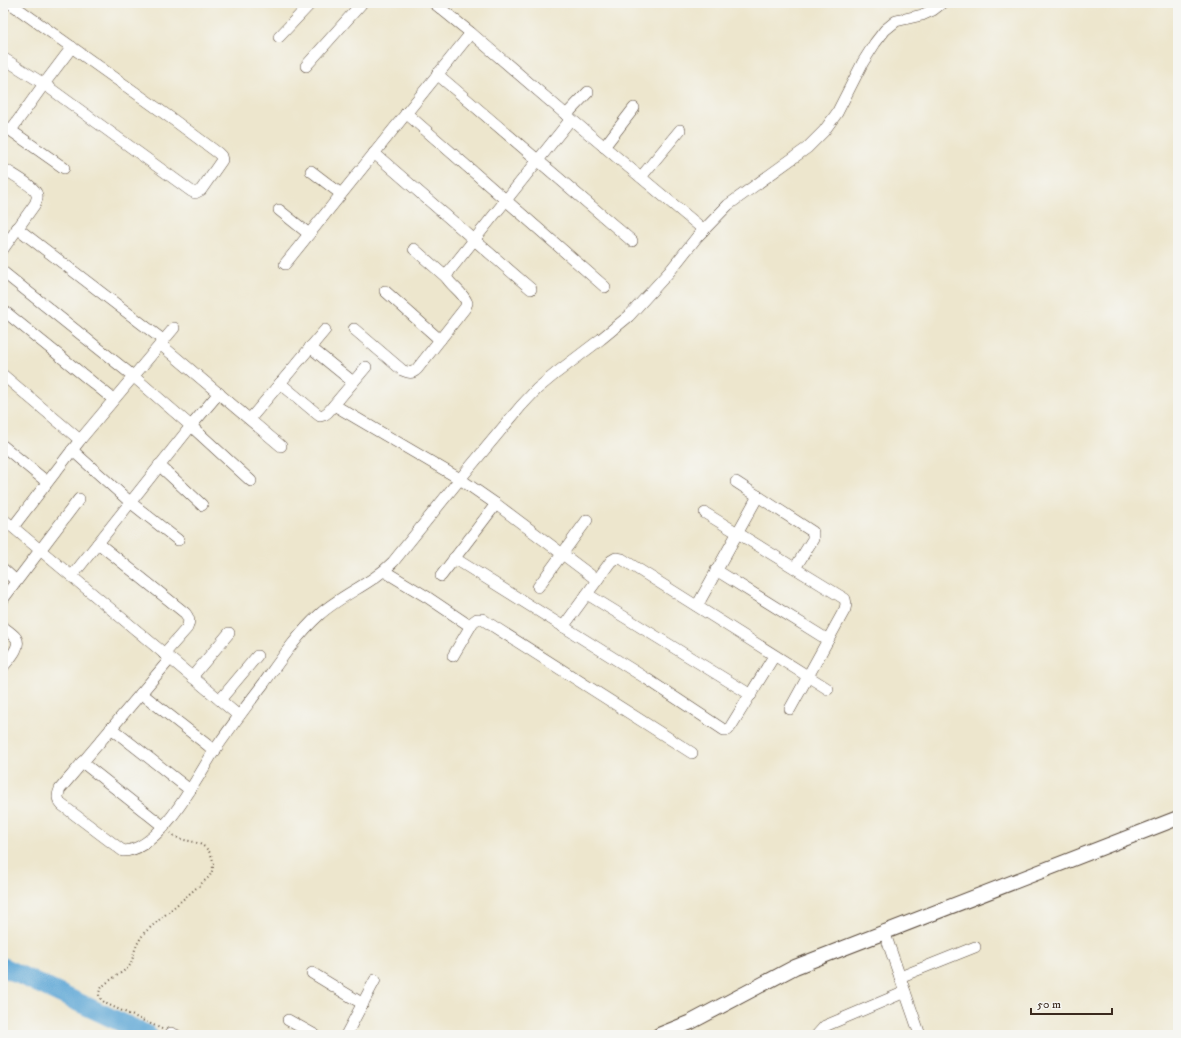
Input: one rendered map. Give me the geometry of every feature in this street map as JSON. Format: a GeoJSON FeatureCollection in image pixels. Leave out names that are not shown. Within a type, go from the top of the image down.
{"type":"FeatureCollection","features":[{"type":"Feature","properties":{"kind":"street"},"geometry":{"type":"LineString","coordinates":[[3,58],[44,84],[195,193],[201,190],[222,160],[218,153],[175,121],[10,3]]}},
{"type":"Feature","properties":{"kind":"street"},"geometry":{"type":"LineString","coordinates":[[279,36],[311,3]]}},
{"type":"Feature","properties":{"kind":"street"},"geometry":{"type":"LineString","coordinates":[[306,66],[362,3]]}},
{"type":"Feature","properties":{"kind":"street"},"geometry":{"type":"LineString","coordinates":[[434,3],[704,230]]}},
{"type":"Feature","properties":{"kind":"street"},"geometry":{"type":"LineString","coordinates":[[98,543],[185,613],[189,623],[141,693],[82,762],[60,789],[58,794],[58,800],[62,805],[123,851],[130,851],[142,846],[164,826],[190,790],[239,716],[306,628],[328,608],[384,571],[393,562],[521,406],[537,389],[629,316],[670,271],[704,230],[728,205],[807,148],[824,131],[837,113],[871,49],[885,30],[896,21],[922,15],[933,10],[942,3]]}},
{"type":"Feature","properties":{"kind":"street"},"geometry":{"type":"LineString","coordinates":[[285,264],[471,33]]}},
{"type":"Feature","properties":{"kind":"street"},"geometry":{"type":"LineString","coordinates":[[64,168],[7,127],[44,84],[72,47]]}},
{"type":"Feature","properties":{"kind":"street"},"geometry":{"type":"LineString","coordinates":[[438,74],[632,240]]}},
{"type":"Feature","properties":{"kind":"street"},"geometry":{"type":"LineString","coordinates":[[446,277],[505,200],[539,160],[588,92]]}},
{"type":"Feature","properties":{"kind":"street"},"geometry":{"type":"LineString","coordinates":[[604,147],[634,108]]}},
{"type":"Feature","properties":{"kind":"street"},"geometry":{"type":"LineString","coordinates":[[406,114],[605,287]]}},
{"type":"Feature","properties":{"kind":"street"},"geometry":{"type":"LineString","coordinates":[[641,177],[680,130]]}},
{"type":"Feature","properties":{"kind":"street"},"geometry":{"type":"LineString","coordinates":[[374,153],[531,289]]}},
{"type":"Feature","properties":{"kind":"street"},"geometry":{"type":"LineString","coordinates":[[3,168],[32,188],[37,194],[35,204],[3,249]]}},
{"type":"Feature","properties":{"kind":"street"},"geometry":{"type":"LineString","coordinates":[[311,171],[341,194]]}},
{"type":"Feature","properties":{"kind":"street"},"geometry":{"type":"LineString","coordinates":[[279,210],[309,234]]}},
{"type":"Feature","properties":{"kind":"street"},"geometry":{"type":"LineString","coordinates":[[17,228],[162,342],[281,446]]}},
{"type":"Feature","properties":{"kind":"street"},"geometry":{"type":"LineString","coordinates":[[354,329],[402,370],[408,373],[413,373],[465,308],[467,303],[465,297],[446,277],[414,249]]}},
{"type":"Feature","properties":{"kind":"street"},"geometry":{"type":"LineString","coordinates":[[3,272],[133,376],[252,481]]}},
{"type":"Feature","properties":{"kind":"street"},"geometry":{"type":"LineString","coordinates":[[385,291],[440,340]]}},
{"type":"Feature","properties":{"kind":"street"},"geometry":{"type":"LineString","coordinates":[[3,310],[114,400]]}},
{"type":"Feature","properties":{"kind":"street"},"geometry":{"type":"LineString","coordinates":[[13,527],[46,482],[174,328]]}},
{"type":"Feature","properties":{"kind":"street"},"geometry":{"type":"LineString","coordinates":[[250,419],[324,330]]}},
{"type":"Feature","properties":{"kind":"street"},"geometry":{"type":"LineString","coordinates":[[310,347],[353,382]]}},
{"type":"Feature","properties":{"kind":"street"},"geometry":{"type":"LineString","coordinates":[[280,383],[320,416],[324,415],[334,405],[366,367]]}},
{"type":"Feature","properties":{"kind":"street"},"geometry":{"type":"LineString","coordinates":[[3,375],[80,440]]}},
{"type":"Feature","properties":{"kind":"street"},"geometry":{"type":"LineString","coordinates":[[72,576],[159,465],[219,393]]}},
{"type":"Feature","properties":{"kind":"street"},"geometry":{"type":"LineString","coordinates":[[334,405],[460,479],[598,580]]}},
{"type":"Feature","properties":{"kind":"street"},"geometry":{"type":"LineString","coordinates":[[3,446],[46,482]]}},
{"type":"Feature","properties":{"kind":"street"},"geometry":{"type":"LineString","coordinates":[[72,450],[130,502],[178,540]]}},
{"type":"Feature","properties":{"kind":"street"},"geometry":{"type":"LineString","coordinates":[[159,465],[202,505]]}},
{"type":"Feature","properties":{"kind":"street"},"geometry":{"type":"LineString","coordinates":[[736,482],[813,532],[813,538],[795,568]]}},
{"type":"Feature","properties":{"kind":"street"},"geometry":{"type":"LineString","coordinates":[[697,606],[758,496]]}},
{"type":"Feature","properties":{"kind":"street"},"geometry":{"type":"LineString","coordinates":[[3,599],[79,499]]}},
{"type":"Feature","properties":{"kind":"street"},"geometry":{"type":"LineString","coordinates":[[441,576],[496,504]]}},
{"type":"Feature","properties":{"kind":"street"},"geometry":{"type":"LineString","coordinates":[[705,513],[845,599],[845,609],[790,709]]}},
{"type":"Feature","properties":{"kind":"street"},"geometry":{"type":"LineString","coordinates":[[3,519],[239,716]]}},
{"type":"Feature","properties":{"kind":"street"},"geometry":{"type":"LineString","coordinates":[[538,587],[587,520]]}},
{"type":"Feature","properties":{"kind":"street"},"geometry":{"type":"LineString","coordinates":[[454,558],[647,679],[724,730],[728,730],[731,726],[774,656]]}},
{"type":"Feature","properties":{"kind":"street"},"geometry":{"type":"LineString","coordinates":[[564,627],[611,562],[616,558],[622,559],[828,689]]}},
{"type":"Feature","properties":{"kind":"street"},"geometry":{"type":"LineString","coordinates":[[3,570],[16,582]]}},
{"type":"Feature","properties":{"kind":"street"},"geometry":{"type":"LineString","coordinates":[[716,570],[828,640]]}},
{"type":"Feature","properties":{"kind":"street"},"geometry":{"type":"LineString","coordinates":[[384,571],[470,626]]}},
{"type":"Feature","properties":{"kind":"street"},"geometry":{"type":"LineString","coordinates":[[587,594],[751,695]]}},
{"type":"Feature","properties":{"kind":"street"},"geometry":{"type":"LineString","coordinates":[[454,656],[473,622],[477,619],[482,619],[692,754]]}},
{"type":"Feature","properties":{"kind":"street"},"geometry":{"type":"LineString","coordinates":[[3,627],[18,640],[15,652],[3,667]]}},
{"type":"Feature","properties":{"kind":"street"},"geometry":{"type":"LineString","coordinates":[[192,677],[229,633]]}},
{"type":"Feature","properties":{"kind":"street"},"geometry":{"type":"LineString","coordinates":[[220,700],[257,656]]}},
{"type":"Feature","properties":{"kind":"street"},"geometry":{"type":"LineString","coordinates":[[141,693],[215,751]]}},
{"type":"Feature","properties":{"kind":"street"},"geometry":{"type":"LineString","coordinates":[[111,728],[190,790]]}},
{"type":"Feature","properties":{"kind":"street"},"geometry":{"type":"LineString","coordinates":[[82,762],[164,826]]}},
{"type":"Feature","properties":{"kind":"street"},"geometry":{"type":"LineString","coordinates":[[667,1034],[795,966],[1166,824],[1178,818]]}},
{"type":"Feature","properties":{"kind":"street"},"geometry":{"type":"LineString","coordinates":[[884,931],[920,1035]]}},
{"type":"Feature","properties":{"kind":"street"},"geometry":{"type":"LineString","coordinates":[[900,977],[975,947]]}},
{"type":"Feature","properties":{"kind":"street"},"geometry":{"type":"LineString","coordinates":[[312,973],[363,1004]]}},
{"type":"Feature","properties":{"kind":"street"},"geometry":{"type":"LineString","coordinates":[[346,1035],[375,980]]}},
{"type":"Feature","properties":{"kind":"street"},"geometry":{"type":"LineString","coordinates":[[817,1035],[825,1026],[905,992]]}},
{"type":"Feature","properties":{"kind":"street"},"geometry":{"type":"LineString","coordinates":[[288,1020],[301,1032],[315,1035]]}},
{"type":"Feature","properties":{"kind":"path"},"geometry":{"type":"LineString","coordinates":[[164,826],[173,835],[180,839],[203,846],[210,853],[213,859],[214,866],[212,872],[144,933],[139,940],[130,965],[104,984],[100,988],[99,993],[100,998],[107,1004],[173,1034]]}},
{"type":"Feature","properties":{"kind":"waterway"},"geometry":{"type":"LineString","coordinates":[[3,967],[148,1035]]}}]}
